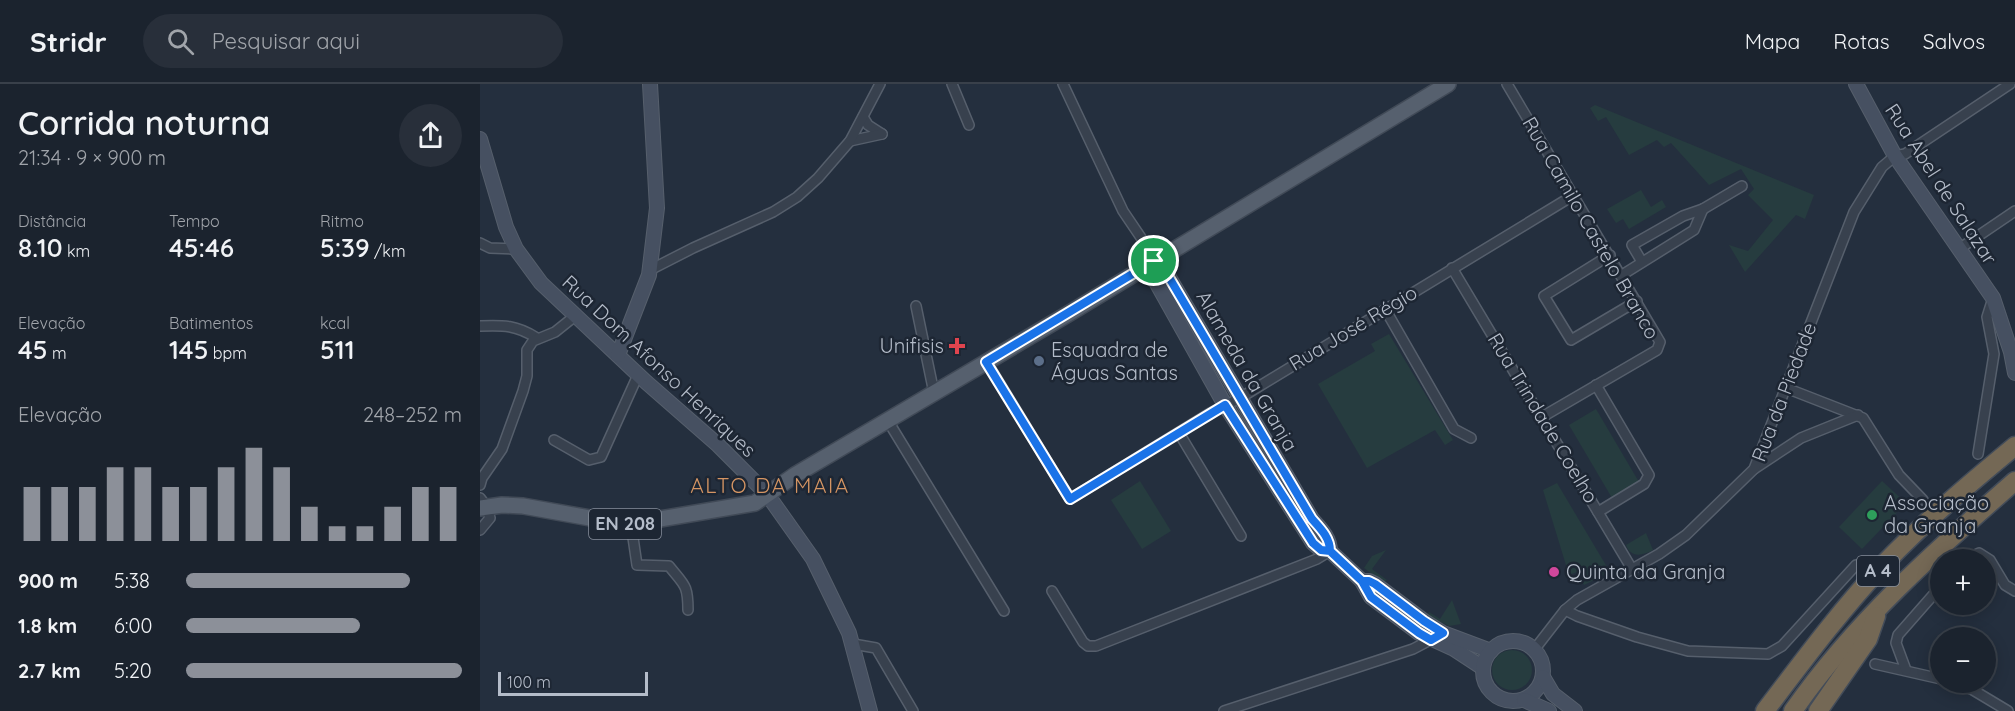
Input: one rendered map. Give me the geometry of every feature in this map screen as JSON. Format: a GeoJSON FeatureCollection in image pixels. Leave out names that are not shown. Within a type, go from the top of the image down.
{"type":"FeatureCollection","features":[{"type":"Feature","properties":{"kind":"highway","name":"A 4"},"geometry":{"type":"LineString","coordinates":[[1765,711],[1828,628],[1883,566],[1941,508],[2012,448]]}},
{"type":"Feature","properties":{"kind":"highway","name":"A 4"},"geometry":{"type":"LineString","coordinates":[[1793,711],[1839,652],[1879,607],[1955,534],[2015,481]]}},
{"type":"Feature","properties":{"kind":"highway"},"geometry":{"type":"LineString","coordinates":[[1818,711],[1868,639],[1879,607]]}},
{"type":"Feature","properties":{"kind":"main road","name":"EN 208"},"geometry":{"type":"LineString","coordinates":[[482,504],[523,506],[630,524],[755,503],[795,475],[1448,84]]}},
{"type":"Feature","properties":{"kind":"street"},"geometry":{"type":"LineString","coordinates":[[618,355],[650,270],[657,208],[650,84]]}},
{"type":"Feature","properties":{"kind":"street"},"geometry":{"type":"LineString","coordinates":[[650,270],[787,204],[808,188],[850,141],[880,84]]}},
{"type":"Feature","properties":{"kind":"street"},"geometry":{"type":"LineString","coordinates":[[952,84],[969,125]]}},
{"type":"Feature","properties":{"kind":"street"},"geometry":{"type":"LineString","coordinates":[[1063,84],[1123,211],[1149,248],[1154,261]]}},
{"type":"Feature","properties":{"kind":"street","name":"Rua Camilo Castelo Branco"},"geometry":{"type":"LineString","coordinates":[[1507,84],[1660,342],[1658,350],[1542,417]]}},
{"type":"Feature","properties":{"kind":"street","name":"Rua Abel de Salazar"},"geometry":{"type":"LineString","coordinates":[[1856,84],[1895,156],[1993,298],[2011,352],[2015,373]]}},
{"type":"Feature","properties":{"kind":"street"},"geometry":{"type":"LineString","coordinates":[[1895,156],[1905,154],[2010,84]]}},
{"type":"Feature","properties":{"kind":"street"},"geometry":{"type":"LineString","coordinates":[[850,141],[882,134],[868,125],[863,117]]}},
{"type":"Feature","properties":{"kind":"street","name":"Rua Dom Afonso Henriques"},"geometry":{"type":"LineString","coordinates":[[480,139],[506,227],[516,249],[541,283],[638,375],[718,445],[767,494],[813,559],[853,644],[870,711]]}},
{"type":"Feature","properties":{"kind":"street","name":"Rua da Piedade"},"geometry":{"type":"LineString","coordinates":[[1534,650],[1565,610],[1577,600],[1659,554],[1686,535],[1754,469],[1854,212],[1882,167],[1895,156]]}},
{"type":"Feature","properties":{"kind":"street"},"geometry":{"type":"LineString","coordinates":[[1642,262],[1632,245],[1683,216],[1703,209],[1742,186]]}},
{"type":"Feature","properties":{"kind":"street","name":"Rua José Régio"},"geometry":{"type":"LineString","coordinates":[[986,362],[1070,499],[1574,195]]}},
{"type":"Feature","properties":{"kind":"street"},"geometry":{"type":"LineString","coordinates":[[1622,275],[1694,230],[1703,209]]}},
{"type":"Feature","properties":{"kind":"street"},"geometry":{"type":"LineString","coordinates":[[1959,249],[2015,211]]}},
{"type":"Feature","properties":{"kind":"street"},"geometry":{"type":"LineString","coordinates":[[480,243],[490,248],[516,249]]}},
{"type":"Feature","properties":{"kind":"street"},"geometry":{"type":"LineString","coordinates":[[1610,255],[1544,296],[1570,340],[1637,301]]}},
{"type":"Feature","properties":{"kind":"street","name":"Alameda da Granja"},"geometry":{"type":"LineString","coordinates":[[1154,261],[1167,274],[1312,519],[1325,534],[1330,543],[1330,551]]}},
{"type":"Feature","properties":{"kind":"street","name":"Alameda da Granja"},"geometry":{"type":"LineString","coordinates":[[1154,261],[1155,280],[1225,405],[1313,543],[1321,550],[1330,551],[1362,581],[1371,597],[1419,633],[1491,651]]}},
{"type":"Feature","properties":{"kind":"street","name":"Rua Trindade Coelho"},"geometry":{"type":"LineString","coordinates":[[1452,268],[1632,569]]}},
{"type":"Feature","properties":{"kind":"street"},"geometry":{"type":"LineString","coordinates":[[1978,454],[1994,354],[1987,317],[1993,298]]}},
{"type":"Feature","properties":{"kind":"street"},"geometry":{"type":"LineString","coordinates":[[916,306],[934,393]]}},
{"type":"Feature","properties":{"kind":"street"},"geometry":{"type":"LineString","coordinates":[[1385,309],[1454,429],[1471,438]]}},
{"type":"Feature","properties":{"kind":"street"},"geometry":{"type":"LineString","coordinates":[[480,485],[482,478],[502,449],[523,391],[527,376],[527,350],[532,341],[555,332],[575,316]]}},
{"type":"Feature","properties":{"kind":"street"},"geometry":{"type":"LineString","coordinates":[[480,326],[511,326],[537,338]]}},
{"type":"Feature","properties":{"kind":"street"},"geometry":{"type":"LineString","coordinates":[[554,440],[590,460],[601,457],[638,375]]}},
{"type":"Feature","properties":{"kind":"street"},"geometry":{"type":"LineString","coordinates":[[1596,386],[1649,475],[1644,484],[1598,512]]}},
{"type":"Feature","properties":{"kind":"street"},"geometry":{"type":"LineString","coordinates":[[1786,388],[1863,418],[1899,475],[1923,500]]}},
{"type":"Feature","properties":{"kind":"street"},"geometry":{"type":"LineString","coordinates":[[1754,469],[1801,438],[1858,415]]}},
{"type":"Feature","properties":{"kind":"street"},"geometry":{"type":"LineString","coordinates":[[888,421],[1004,611]]}},
{"type":"Feature","properties":{"kind":"street"},"geometry":{"type":"LineString","coordinates":[[1179,433],[1241,536]]}},
{"type":"Feature","properties":{"kind":"street"},"geometry":{"type":"LineString","coordinates":[[480,530],[490,518],[482,504]]}},
{"type":"Feature","properties":{"kind":"street"},"geometry":{"type":"LineString","coordinates":[[630,524],[637,565],[669,566],[685,583],[688,610]]}},
{"type":"Feature","properties":{"kind":"street"},"geometry":{"type":"LineString","coordinates":[[1052,591],[1083,642],[1088,646],[1096,646],[1317,559],[1330,551]]}},
{"type":"Feature","properties":{"kind":"street"},"geometry":{"type":"LineString","coordinates":[[1565,610],[1637,637],[1688,651],[1768,654],[1782,646],[1856,565]]}},
{"type":"Feature","properties":{"kind":"street"},"geometry":{"type":"LineString","coordinates":[[1996,570],[2005,585],[2015,591]]}},
{"type":"Feature","properties":{"kind":"street"},"geometry":{"type":"LineString","coordinates":[[1906,670],[1896,643],[1898,635],[1930,599]]}},
{"type":"Feature","properties":{"kind":"street"},"geometry":{"type":"LineString","coordinates":[[1224,711],[1410,651],[1437,636]]}},
{"type":"Feature","properties":{"kind":"street","name":"Alameda da Granja"},"geometry":{"type":"LineString","coordinates":[[1437,636],[1483,668]]}},
{"type":"Feature","properties":{"kind":"street"},"geometry":{"type":"LineString","coordinates":[[1508,642],[1527,645],[1534,650],[1543,667],[1543,677],[1533,694],[1514,702],[1504,700],[1488,688],[1483,668],[1491,651],[1508,642]]}},
{"type":"Feature","properties":{"kind":"street"},"geometry":{"type":"LineString","coordinates":[[853,644],[876,648],[913,709]]}},
{"type":"Feature","properties":{"kind":"street"},"geometry":{"type":"LineString","coordinates":[[1875,664],[1930,676]]}},
{"type":"Feature","properties":{"kind":"street"},"geometry":{"type":"LineString","coordinates":[[1543,677],[1553,694],[1575,711]]}},
{"type":"Feature","properties":{"kind":"street"},"geometry":{"type":"LineString","coordinates":[[1978,693],[2008,711]]}},
{"type":"Feature","properties":{"kind":"street"},"geometry":{"type":"LineString","coordinates":[[1524,699],[1549,711]]}},
{"type":"Feature","properties":{"kind":"green space"},"geometry":{"type":"Polygon","coordinates":[[[1595,105],[1814,195],[1805,219],[1796,215],[1745,272],[1729,245],[1748,251],[1773,220],[1748,195],[1754,189],[1741,169],[1709,185],[1671,143],[1664,147],[1657,140],[1629,155],[1606,117],[1598,121],[1590,108],[1595,105]]]}},
{"type":"Feature","properties":{"kind":"green space"},"geometry":{"type":"Polygon","coordinates":[[[1641,190],[1651,207],[1662,200],[1666,207],[1629,229],[1623,219],[1616,223],[1607,209],[1641,190]]]}},
{"type":"Feature","properties":{"kind":"green space"},"geometry":{"type":"Polygon","coordinates":[[[1389,334],[1453,440],[1445,445],[1435,430],[1367,468],[1318,384],[1375,351],[1371,344],[1389,334]]]}},
{"type":"Feature","properties":{"kind":"green space"},"geometry":{"type":"Polygon","coordinates":[[[1596,409],[1639,482],[1612,498],[1569,425],[1596,409]]]}},
{"type":"Feature","properties":{"kind":"green space"},"geometry":{"type":"Polygon","coordinates":[[[1140,481],[1171,531],[1142,549],[1111,500],[1140,481]]]}},
{"type":"Feature","properties":{"kind":"green space","name":"Associação da Granja"},"geometry":{"type":"Polygon","coordinates":[[[1882,481],[1906,503],[1862,549],[1839,527],[1882,481]]]}},
{"type":"Feature","properties":{"kind":"green space"},"geometry":{"type":"Polygon","coordinates":[[[1557,483],[1610,572],[1584,585],[1577,572],[1569,575],[1543,490],[1557,483]]]}},
{"type":"Feature","properties":{"kind":"green space"},"geometry":{"type":"Polygon","coordinates":[[[1646,533],[1653,550],[1637,555],[1631,552],[1626,545],[1646,533]]]}},
{"type":"Feature","properties":{"kind":"green space"},"geometry":{"type":"Polygon","coordinates":[[[1386,550],[1372,569],[1387,580],[1384,583],[1364,568],[1372,556],[1386,550]]]}},
{"type":"Feature","properties":{"kind":"green space"},"geometry":{"type":"Polygon","coordinates":[[[1452,600],[1461,624],[1449,626],[1427,615],[1429,612],[1440,619],[1452,600]]]}},
{"type":"Feature","properties":{"kind":"green space"},"geometry":{"type":"Polygon","coordinates":[[[1512,650],[1520,651],[1526,656],[1531,662],[1531,678],[1526,684],[1520,689],[1512,690],[1504,689],[1498,684],[1493,678],[1492,670],[1493,662],[1498,656],[1504,651],[1512,650]]]}},
{"type":"Feature","properties":{"kind":"place","name":"Unifisis"},"geometry":{"type":"Point","coordinates":[957,346]}},
{"type":"Feature","properties":{"kind":"place","name":"Esquadra de Águas Santas"},"geometry":{"type":"Point","coordinates":[1039,361]}},
{"type":"Feature","properties":{"kind":"place","name":"Associação da Granja"},"geometry":{"type":"Point","coordinates":[1872,515]}},
{"type":"Feature","properties":{"kind":"place","name":"Quinta da Granja"},"geometry":{"type":"Point","coordinates":[1554,572]}},
{"type":"Feature","properties":{"kind":"district","name":"ALTO DA MAIA"},"geometry":{"type":"Point","coordinates":[770,486]}},
{"type":"Feature","properties":{"kind":"route"},"geometry":{"type":"LineString","coordinates":[[1154,261],[986,362],[1070,499],[1225,405],[1313,543],[1321,550],[1330,551],[1362,581],[1375,584],[1443,633],[1431,640],[1419,633],[1371,597],[1362,581],[1330,551],[1330,543],[1325,534],[1312,519],[1167,274],[1154,261]]}}]}
